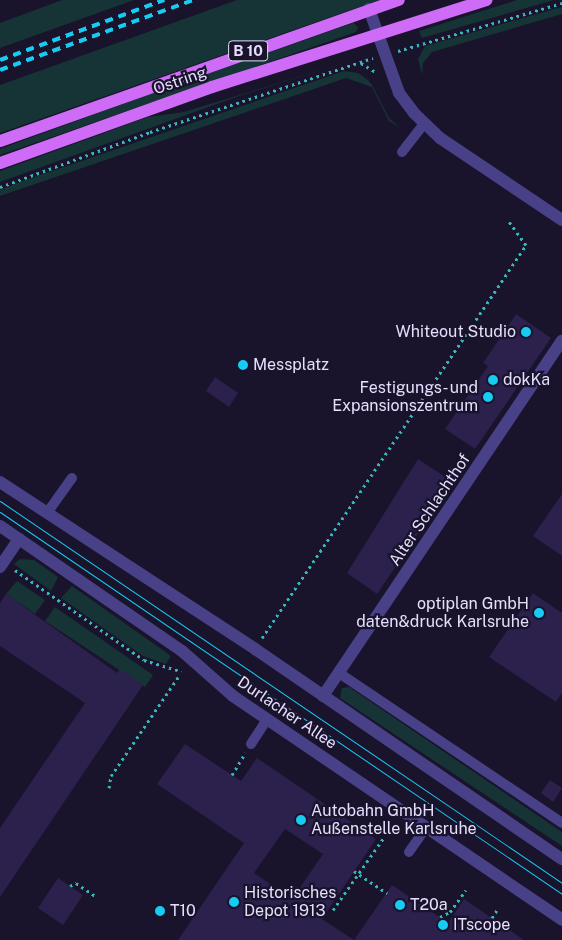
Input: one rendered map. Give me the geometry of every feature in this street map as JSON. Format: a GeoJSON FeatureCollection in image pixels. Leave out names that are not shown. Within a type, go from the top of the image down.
{"type":"FeatureCollection","features":[{"type":"Feature","properties":{"kind":"main road","name":"Ostring"},"geometry":{"type":"LineString","coordinates":[[0,141],[369,9],[399,0]]}},
{"type":"Feature","properties":{"kind":"main road","name":"Ostring"},"geometry":{"type":"LineString","coordinates":[[0,164],[212,87],[487,0]]}},
{"type":"Feature","properties":{"kind":"street"},"geometry":{"type":"LineString","coordinates":[[369,9],[399,93],[424,124],[562,220]]}},
{"type":"Feature","properties":{"kind":"street","name":"Alter Schlachthof"},"geometry":{"type":"LineString","coordinates":[[323,696],[562,341]]}},
{"type":"Feature","properties":{"kind":"street"},"geometry":{"type":"LineString","coordinates":[[0,482],[255,649],[562,859]]}},
{"type":"Feature","properties":{"kind":"street","name":"Durlacher Allee"},"geometry":{"type":"LineString","coordinates":[[0,526],[182,650],[220,686],[267,719],[562,920]]}},
{"type":"Feature","properties":{"kind":"street"},"geometry":{"type":"LineString","coordinates":[[2,564],[18,539]]}},
{"type":"Feature","properties":{"kind":"lane"},"geometry":{"type":"LineString","coordinates":[[402,152],[424,124]]}},
{"type":"Feature","properties":{"kind":"lane"},"geometry":{"type":"LineString","coordinates":[[47,513],[72,478]]}},
{"type":"Feature","properties":{"kind":"lane"},"geometry":{"type":"LineString","coordinates":[[339,673],[562,824]]}},
{"type":"Feature","properties":{"kind":"lane"},"geometry":{"type":"LineString","coordinates":[[250,744],[267,719]]}},
{"type":"Feature","properties":{"kind":"lane"},"geometry":{"type":"LineString","coordinates":[[409,852],[426,828]]}},
{"type":"Feature","properties":{"kind":"path"},"geometry":{"type":"LineString","coordinates":[[0,186],[185,120],[384,55],[562,2]]}},
{"type":"Feature","properties":{"kind":"path"},"geometry":{"type":"LineString","coordinates":[[255,649],[526,245],[508,220]]}},
{"type":"Feature","properties":{"kind":"path"},"geometry":{"type":"LineString","coordinates":[[2,564],[144,660],[159,666]]}},
{"type":"Feature","properties":{"kind":"path"},"geometry":{"type":"LineString","coordinates":[[109,788],[111,776],[179,676]]}},
{"type":"Feature","properties":{"kind":"path"},"geometry":{"type":"LineString","coordinates":[[232,775],[250,744]]}},
{"type":"Feature","properties":{"kind":"path"},"geometry":{"type":"LineString","coordinates":[[333,910],[356,873],[385,836]]}},
{"type":"Feature","properties":{"kind":"path"},"geometry":{"type":"LineString","coordinates":[[356,873],[387,893]]}},
{"type":"Feature","properties":{"kind":"path"},"geometry":{"type":"LineString","coordinates":[[70,886],[76,883],[97,897]]}},
{"type":"Feature","properties":{"kind":"path"},"geometry":{"type":"LineString","coordinates":[[440,917],[452,913],[466,890]]}},
{"type":"Feature","properties":{"kind":"path"},"geometry":{"type":"LineString","coordinates":[[492,918],[497,910]]}},
{"type":"Feature","properties":{"kind":"green space"},"geometry":{"type":"Polygon","coordinates":[[[62,0],[134,0],[0,48],[0,23],[62,0]]]}},
{"type":"Feature","properties":{"kind":"green space"},"geometry":{"type":"Polygon","coordinates":[[[237,0],[379,0],[0,133],[0,85],[237,0]]]}},
{"type":"Feature","properties":{"kind":"green space"},"geometry":{"type":"Polygon","coordinates":[[[517,0],[554,0],[422,38],[419,31],[517,0]]]}},
{"type":"Feature","properties":{"kind":"green space"},"geometry":{"type":"Polygon","coordinates":[[[562,7],[562,14],[432,52],[423,63],[422,75],[418,59],[425,46],[562,7]]]}},
{"type":"Feature","properties":{"kind":"green space"},"geometry":{"type":"Polygon","coordinates":[[[353,23],[358,27],[356,32],[0,155],[0,149],[353,23]]]}},
{"type":"Feature","properties":{"kind":"green space"},"geometry":{"type":"Polygon","coordinates":[[[350,61],[239,96],[0,182],[0,171],[148,117],[184,112],[350,61]]]}},
{"type":"Feature","properties":{"kind":"green space"},"geometry":{"type":"Polygon","coordinates":[[[344,71],[358,73],[367,79],[372,85],[389,118],[400,128],[389,121],[372,87],[346,78],[0,196],[0,190],[20,182],[344,71]]]}},
{"type":"Feature","properties":{"kind":"green space"},"geometry":{"type":"Polygon","coordinates":[[[20,559],[34,560],[58,577],[51,591],[14,564],[20,559]]]}},
{"type":"Feature","properties":{"kind":"green space"},"geometry":{"type":"Polygon","coordinates":[[[17,581],[45,600],[35,614],[6,594],[17,581]]]}},
{"type":"Feature","properties":{"kind":"green space"},"geometry":{"type":"Polygon","coordinates":[[[72,586],[171,656],[166,664],[143,656],[61,598],[72,586]]]}},
{"type":"Feature","properties":{"kind":"green space"},"geometry":{"type":"Polygon","coordinates":[[[55,607],[153,675],[145,687],[45,621],[55,607]]]}},
{"type":"Feature","properties":{"kind":"green space"},"geometry":{"type":"Polygon","coordinates":[[[349,687],[562,832],[562,846],[340,698],[342,688],[349,687]]]}},
{"type":"Feature","properties":{"kind":"building","name":"Festigungs- und Expansionszentrum"},"geometry":{"type":"Polygon","coordinates":[[[516,314],[551,338],[475,449],[445,429],[488,366],[483,363],[516,314]]]}},
{"type":"Feature","properties":{"kind":"building"},"geometry":{"type":"Polygon","coordinates":[[[215,377],[238,393],[229,407],[206,391],[215,377]]]}},
{"type":"Feature","properties":{"kind":"building"},"geometry":{"type":"Polygon","coordinates":[[[418,459],[453,482],[377,594],[347,573],[418,459]]]}},
{"type":"Feature","properties":{"kind":"building"},"geometry":{"type":"Polygon","coordinates":[[[562,494],[562,556],[533,536],[562,494]]]}},
{"type":"Feature","properties":{"kind":"building"},"geometry":{"type":"Polygon","coordinates":[[[533,593],[562,613],[562,693],[556,702],[489,657],[533,593]]]}},
{"type":"Feature","properties":{"kind":"building"},"geometry":{"type":"Polygon","coordinates":[[[6,594],[117,673],[120,669],[143,685],[0,897],[0,828],[85,703],[0,646],[0,603],[6,594]]]}},
{"type":"Feature","properties":{"kind":"building"},"geometry":{"type":"Polygon","coordinates":[[[185,744],[241,781],[257,758],[376,839],[322,919],[354,940],[178,940],[244,843],[157,784],[185,744]],[[285,829],[254,873],[292,899],[323,854],[285,829]]]}},
{"type":"Feature","properties":{"kind":"building"},"geometry":{"type":"Polygon","coordinates":[[[550,780],[562,788],[553,802],[541,793],[550,780]]]}},
{"type":"Feature","properties":{"kind":"building"},"geometry":{"type":"Polygon","coordinates":[[[58,878],[83,895],[63,925],[38,908],[58,878]]]}},
{"type":"Feature","properties":{"kind":"building","name":"T20a"},"geometry":{"type":"Polygon","coordinates":[[[392,885],[448,923],[464,899],[524,940],[354,940],[392,885]]]}},
{"type":"Feature","properties":{"kind":"tram line"},"geometry":{"type":"LineString","coordinates":[[0,501],[562,883]]}},
{"type":"Feature","properties":{"kind":"tram line"},"geometry":{"type":"LineString","coordinates":[[0,512],[562,894]]}},
{"type":"Feature","properties":{"kind":"railway"},"geometry":{"type":"LineString","coordinates":[[0,60],[164,0]]}},
{"type":"Feature","properties":{"kind":"railway"},"geometry":{"type":"LineString","coordinates":[[0,70],[193,0]]}},
{"type":"Feature","properties":{"kind":"place","name":"Whiteout Studio"},"geometry":{"type":"Point","coordinates":[526,332]}},
{"type":"Feature","properties":{"kind":"place","name":"Messplatz"},"geometry":{"type":"Point","coordinates":[243,365]}},
{"type":"Feature","properties":{"kind":"place","name":"dokKa"},"geometry":{"type":"Point","coordinates":[493,380]}},
{"type":"Feature","properties":{"kind":"place","name":"Festigungs- und Expansionszentrum"},"geometry":{"type":"Point","coordinates":[488,397]}},
{"type":"Feature","properties":{"kind":"place","name":"optiplan GmbH daten&druck Karlsruhe"},"geometry":{"type":"Point","coordinates":[539,613]}},
{"type":"Feature","properties":{"kind":"place","name":"Autobahn GmbH Außenstelle Karlsruhe"},"geometry":{"type":"Point","coordinates":[301,820]}},
{"type":"Feature","properties":{"kind":"place","name":"Historisches Depot 1913"},"geometry":{"type":"Point","coordinates":[234,902]}},
{"type":"Feature","properties":{"kind":"place","name":"T20a"},"geometry":{"type":"Point","coordinates":[400,905]}},
{"type":"Feature","properties":{"kind":"place","name":"T10"},"geometry":{"type":"Point","coordinates":[160,911]}},
{"type":"Feature","properties":{"kind":"place","name":"ITscope"},"geometry":{"type":"Point","coordinates":[443,925]}}]}
